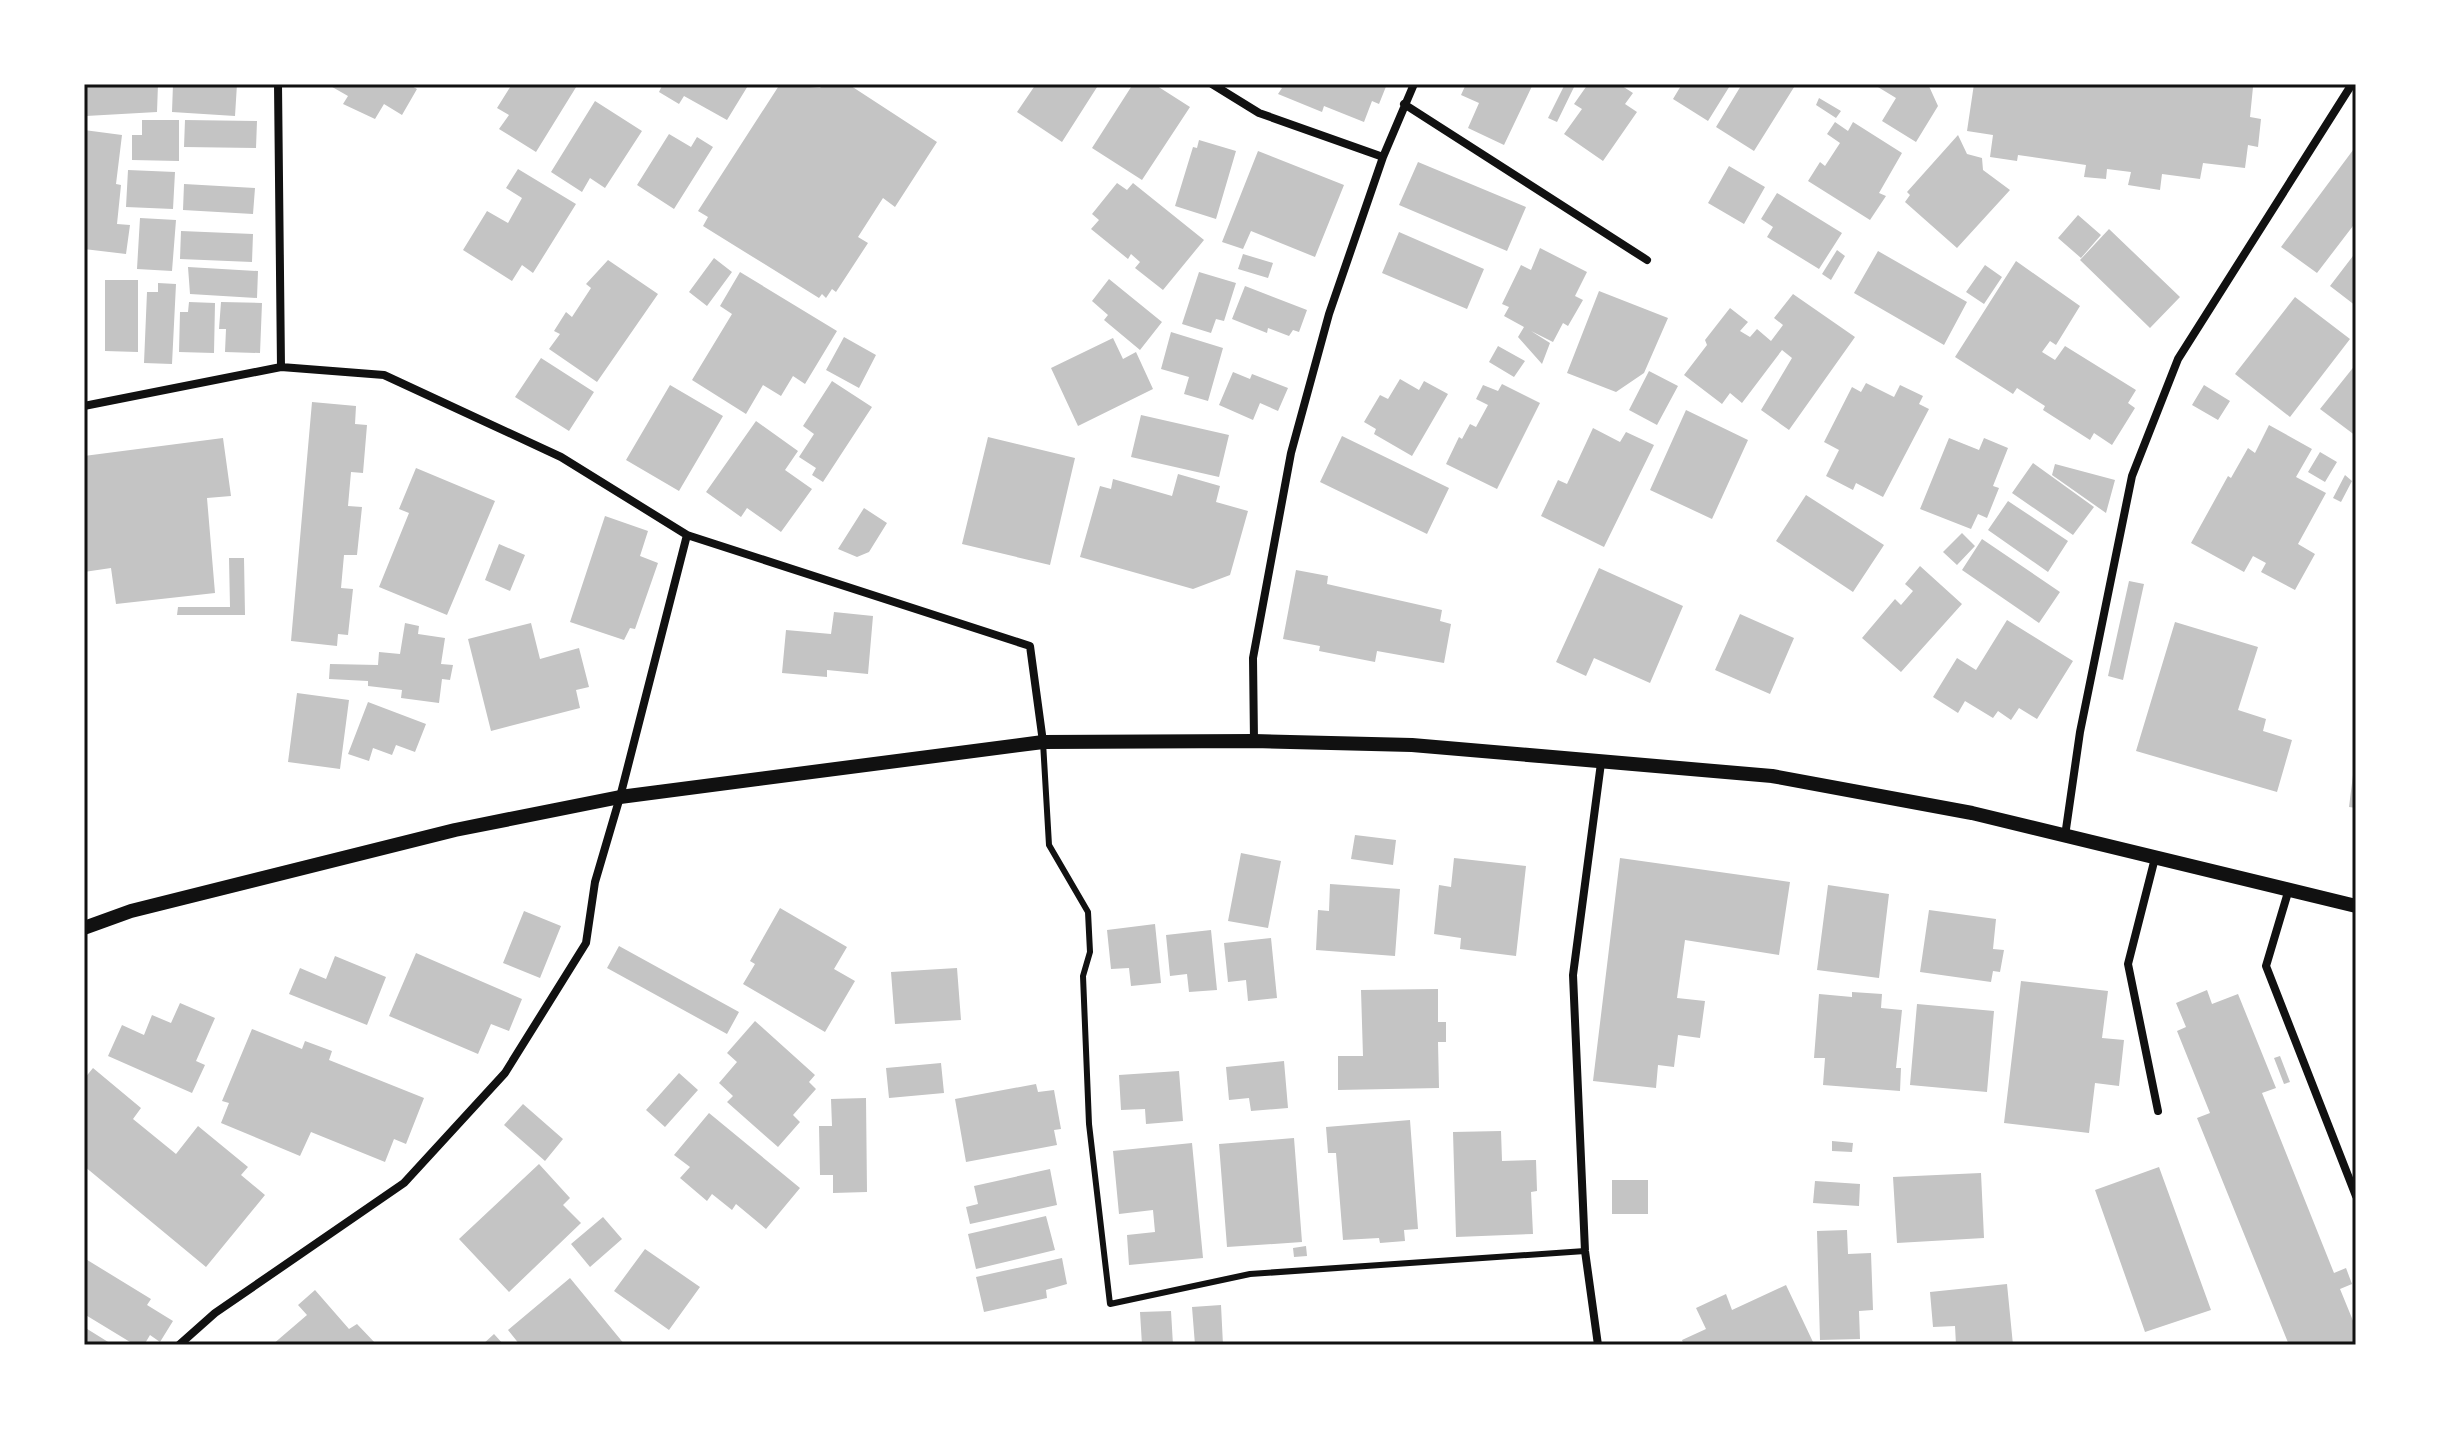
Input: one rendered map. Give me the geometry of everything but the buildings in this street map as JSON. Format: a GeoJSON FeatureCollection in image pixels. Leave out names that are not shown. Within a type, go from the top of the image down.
{"type":"FeatureCollection","features":[{"type":"Feature","properties":{"kind":"street"},"geometry":{"type":"LineString","coordinates":[[278,84],[281,367]]}},
{"type":"Feature","properties":{"kind":"street"},"geometry":{"type":"LineString","coordinates":[[1212,84],[1259,113],[1383,157]]}},
{"type":"Feature","properties":{"kind":"street"},"geometry":{"type":"LineString","coordinates":[[1254,741],[1253,658],[1291,453],[1329,314],[1383,157],[1414,84]]}},
{"type":"Feature","properties":{"kind":"street"},"geometry":{"type":"LineString","coordinates":[[2065,836],[2080,732],[2132,476],[2178,359],[2352,84]]}},
{"type":"Feature","properties":{"kind":"street"},"geometry":{"type":"LineString","coordinates":[[1404,104],[1647,260]]}},
{"type":"Feature","properties":{"kind":"street"},"geometry":{"type":"LineString","coordinates":[[84,406],[281,367],[384,375],[561,457],[687,535],[1030,646],[1043,742]]}},
{"type":"Feature","properties":{"kind":"street"},"geometry":{"type":"LineString","coordinates":[[179,1345],[215,1313],[404,1183],[505,1073],[586,943],[595,882],[687,535]]}},
{"type":"Feature","properties":{"kind":"street"},"geometry":{"type":"LineString","coordinates":[[84,928],[131,911],[455,830],[620,797],[1043,742],[1254,741],[1412,745],[1772,776],[1972,813],[2356,906]]}},
{"type":"Feature","properties":{"kind":"street"},"geometry":{"type":"LineString","coordinates":[[1598,1345],[1585,1251],[1573,975],[1601,763]]}},
{"type":"Feature","properties":{"kind":"street"},"geometry":{"type":"LineString","coordinates":[[2155,858],[2128,964],[2158,1111]]}},
{"type":"Feature","properties":{"kind":"street"},"geometry":{"type":"LineString","coordinates":[[2289,889],[2266,966],[2356,1196]]}},
{"type":"Feature","properties":{"kind":"lane"},"geometry":{"type":"LineString","coordinates":[[1043,742],[1049,845],[1088,912],[1090,952],[1083,976],[1089,1124],[1110,1304],[1250,1274],[1585,1251]]}}]}
